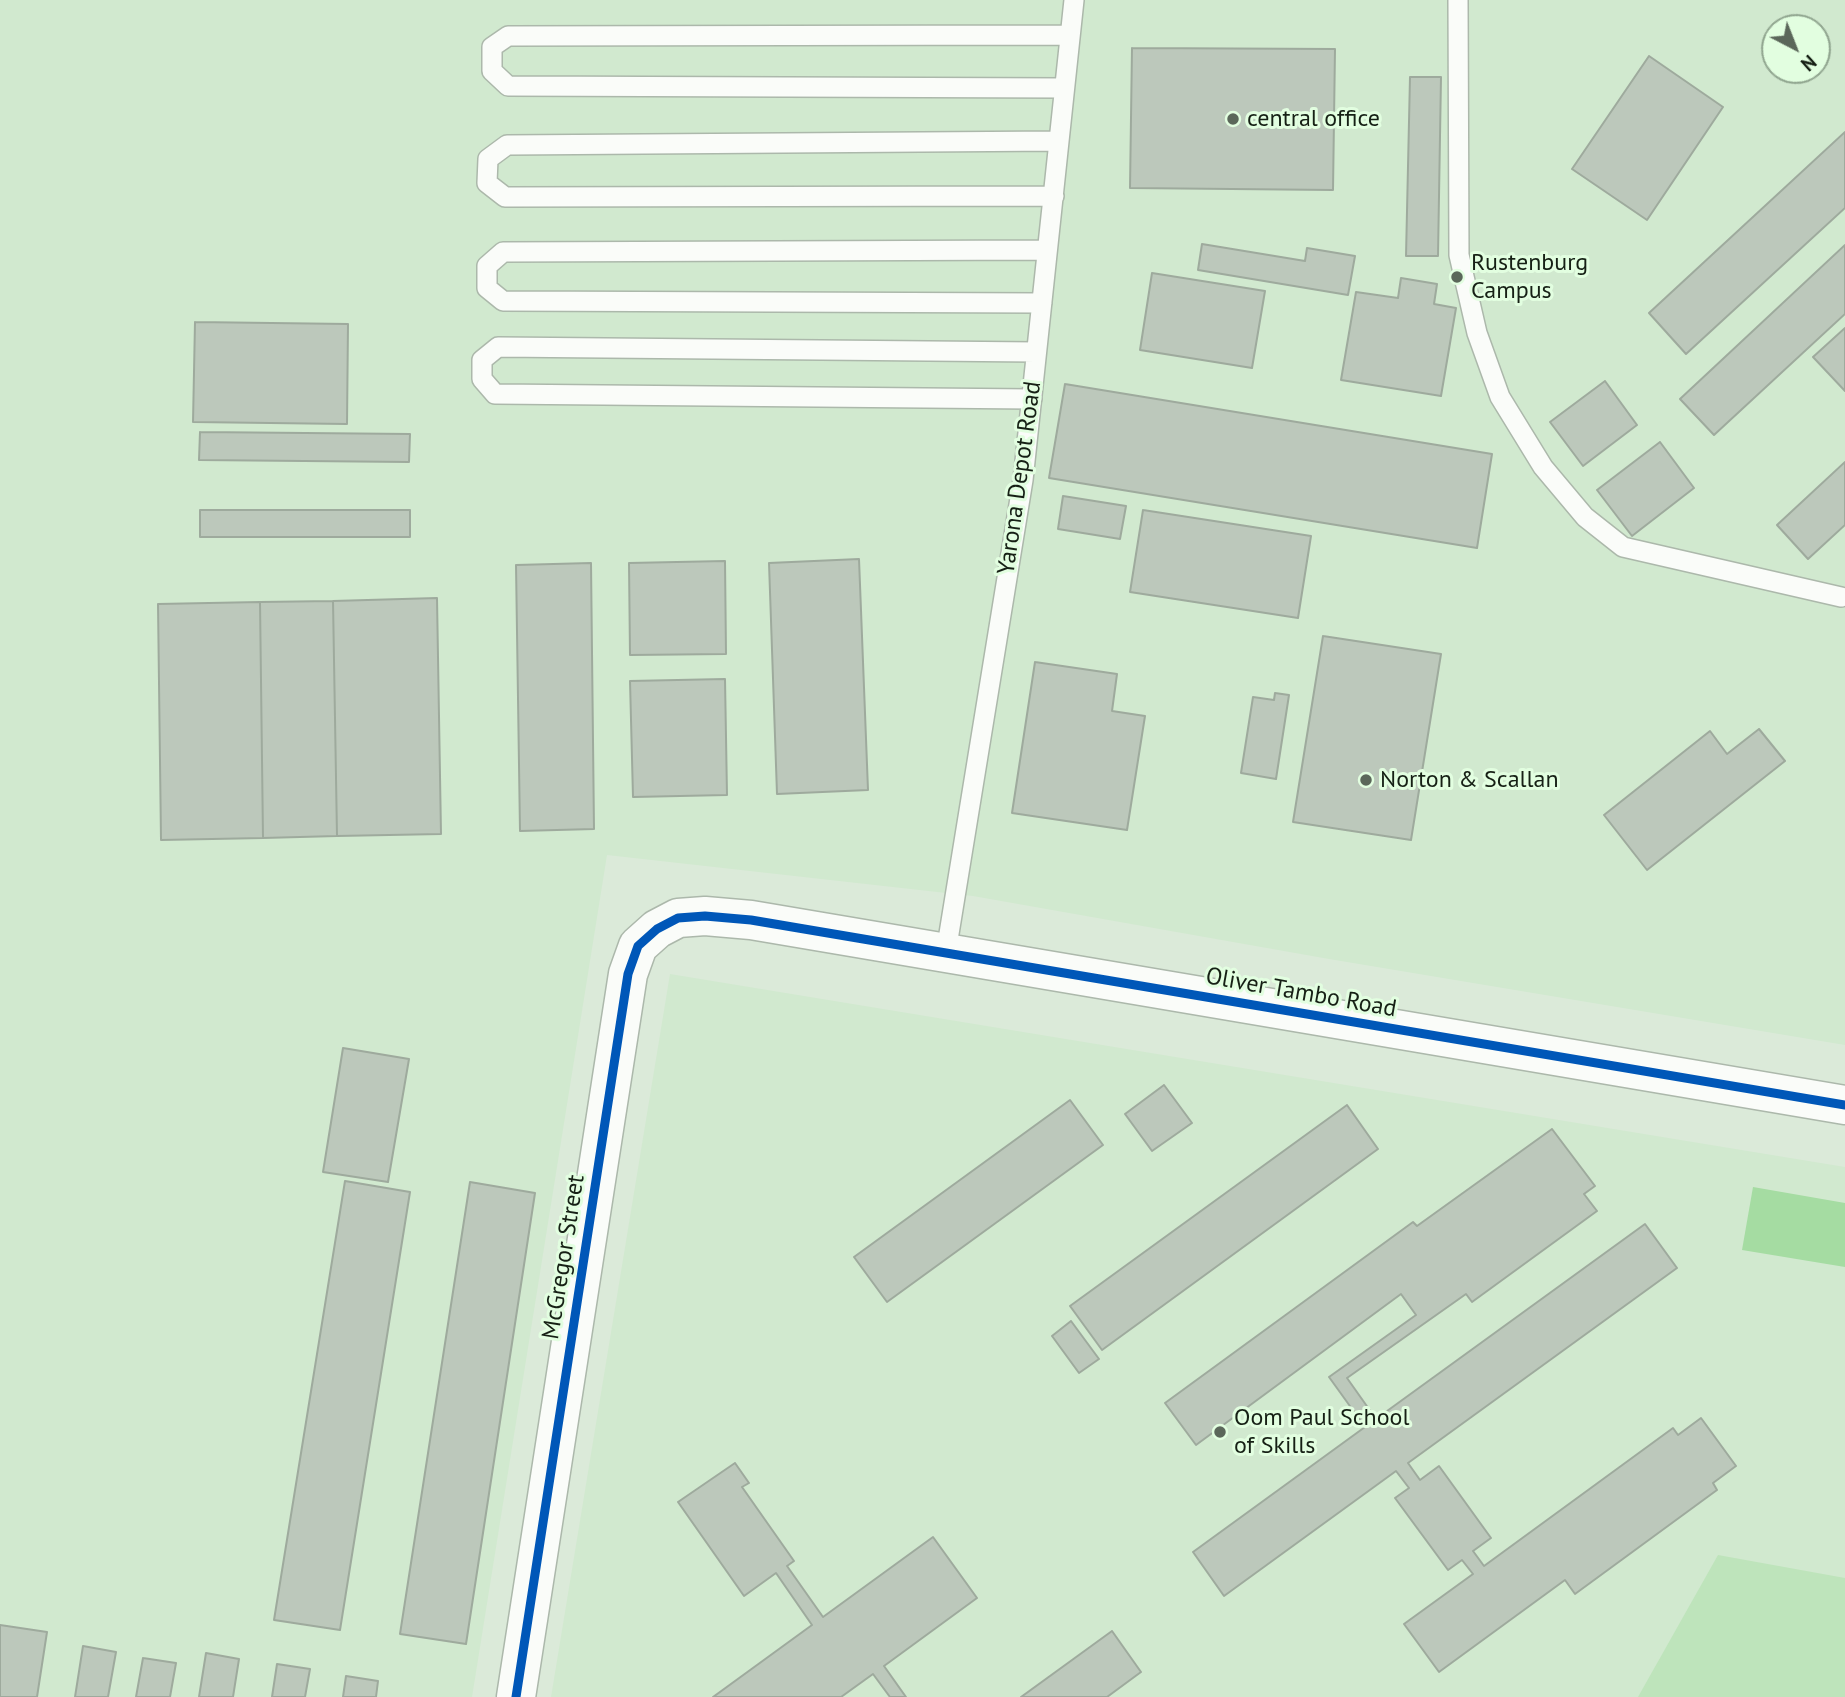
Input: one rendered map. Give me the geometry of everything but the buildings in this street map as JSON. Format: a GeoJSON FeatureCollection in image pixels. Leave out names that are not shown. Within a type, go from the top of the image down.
{"type":"FeatureCollection","features":[{"type":"Feature","properties":{"kind":"street","name":"McGregor Street"},"geometry":{"type":"LineString","coordinates":[[516,1697],[628,974],[638,946],[657,929],[678,918],[705,916],[751,920]]}},
{"type":"Feature","properties":{"kind":"street","name":"Oliver Tambo Road"},"geometry":{"type":"LineString","coordinates":[[751,920],[1845,1105]]}},
{"type":"Feature","properties":{"kind":"lane","name":"Yarona Depot Road"},"geometry":{"type":"LineString","coordinates":[[946,952],[1023,480],[1074,0]]}},
{"type":"Feature","properties":{"kind":"lane"},"geometry":{"type":"LineString","coordinates":[[1458,0],[1459,255],[1477,333],[1500,397],[1543,467],[1586,517],[1623,547],[1841,597]]}},
{"type":"Feature","properties":{"kind":"lane"},"geometry":{"type":"LineString","coordinates":[[1064,88],[508,86],[492,71],[492,47],[509,36],[1070,35]]}},
{"type":"Feature","properties":{"kind":"lane"},"geometry":{"type":"LineString","coordinates":[[1054,196],[505,197],[487,183],[488,159],[507,145],[1059,141]]}},
{"type":"Feature","properties":{"kind":"lane"},"geometry":{"type":"LineString","coordinates":[[1042,303],[503,301],[487,288],[487,265],[503,251],[1047,250]]}},
{"type":"Feature","properties":{"kind":"lane"},"geometry":{"type":"LineString","coordinates":[[1032,399],[495,394],[482,379],[482,360],[498,347],[1037,352]]}},
{"type":"Feature","properties":{"kind":"shaded area"},"geometry":{"type":"Polygon","coordinates":[[[0,0],[1845,0],[1845,1045],[1329,959],[973,896],[607,855],[472,1697],[0,1697],[0,0]]]}},
{"type":"Feature","properties":{"kind":"shaded area","name":"Oom Paul School of Skills"},"geometry":{"type":"Polygon","coordinates":[[[670,974],[1845,1167],[1845,1697],[551,1697],[670,974]]]}},
{"type":"Feature","properties":{"kind":"shaded area"},"geometry":{"type":"Polygon","coordinates":[[[1753,1187],[1845,1203],[1845,1267],[1742,1250],[1753,1187]]]}},
{"type":"Feature","properties":{"kind":"shaded area"},"geometry":{"type":"Polygon","coordinates":[[[1718,1555],[1845,1578],[1845,1697],[1638,1697],[1718,1555]]]}},
{"type":"Feature","properties":{"kind":"cycle path"},"geometry":{"type":"LineString","coordinates":[[516,1697],[628,974],[638,946],[657,929],[678,918],[705,916],[751,920],[1845,1105]]}},
{"type":"Feature","properties":{"kind":"place","name":"central office"},"geometry":{"type":"Point","coordinates":[1233,119]}},
{"type":"Feature","properties":{"kind":"place","name":"Rustenburg Campus"},"geometry":{"type":"Point","coordinates":[1457,277]}},
{"type":"Feature","properties":{"kind":"place","name":"Norton & Scallan"},"geometry":{"type":"Point","coordinates":[1366,780]}},
{"type":"Feature","properties":{"kind":"place","name":"Oom Paul School of Skills"},"geometry":{"type":"Point","coordinates":[1220,1432]}}]}
